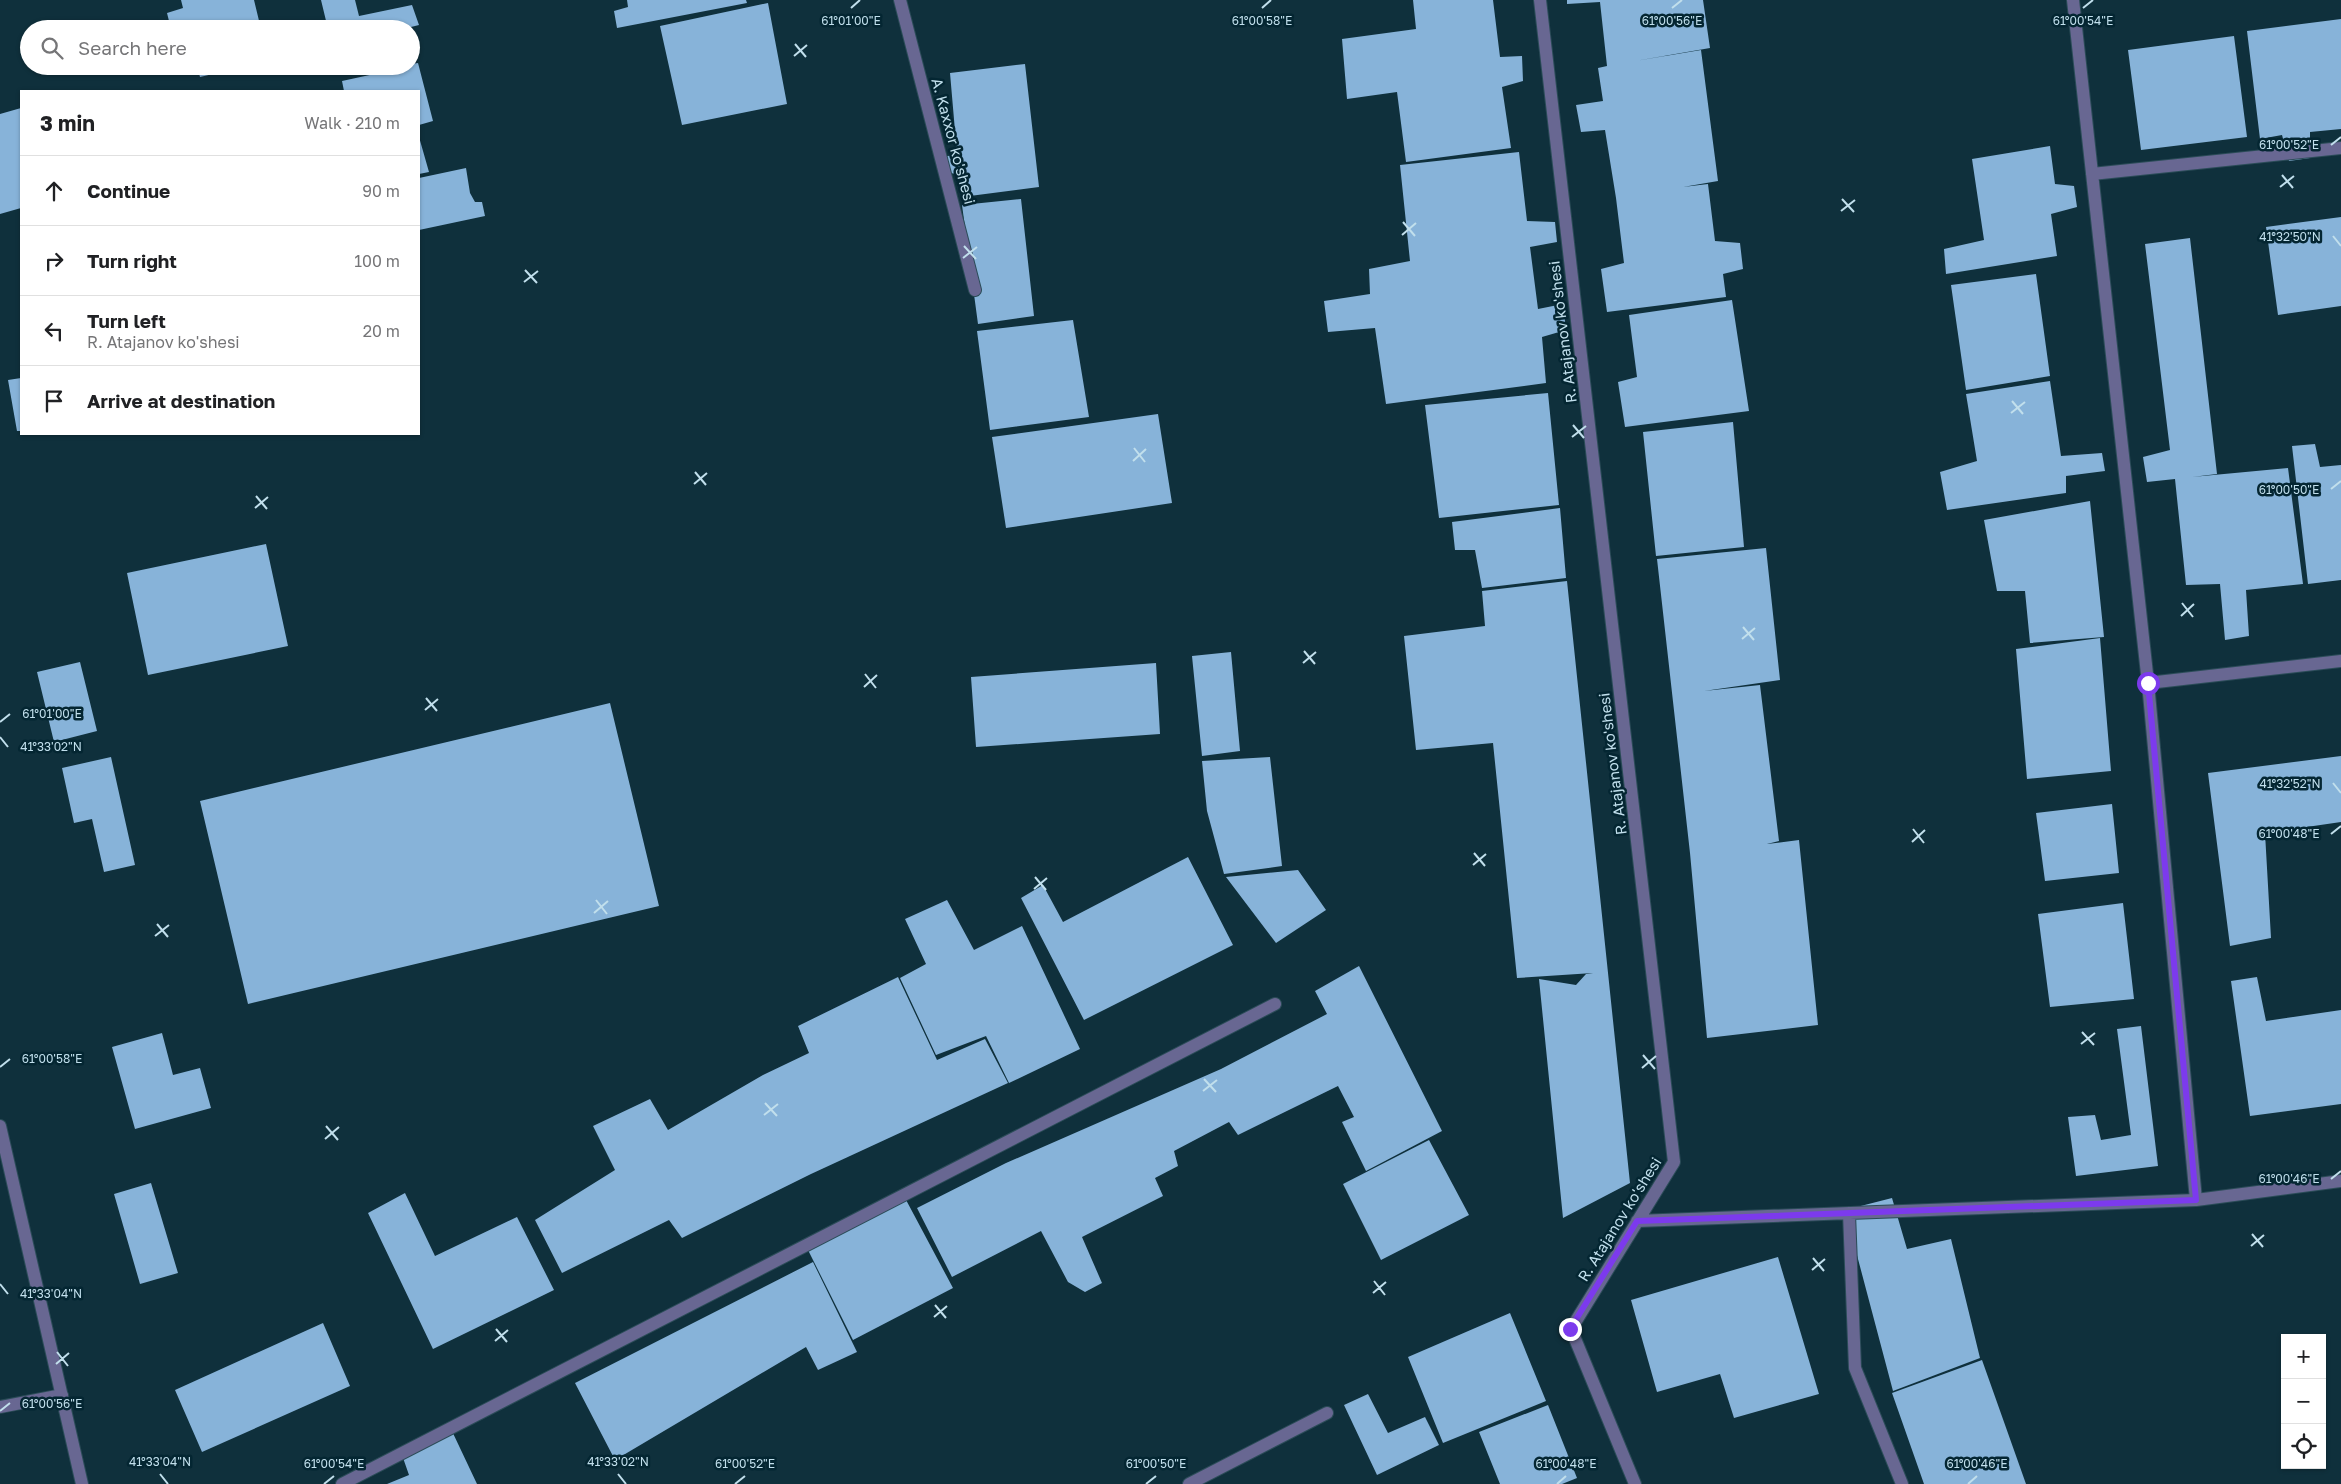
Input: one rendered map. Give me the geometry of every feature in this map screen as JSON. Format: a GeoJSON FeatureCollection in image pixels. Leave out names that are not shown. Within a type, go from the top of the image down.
{"type":"FeatureCollection","features":[{"type":"Feature","properties":{"kind":"street","name":"A. Kaxxor ko'shesi"},"geometry":{"type":"LineString","coordinates":[[900,0],[976,290]]}},
{"type":"Feature","properties":{"kind":"street","name":"R. Atajanov ko'shesi"},"geometry":{"type":"LineString","coordinates":[[1540,0],[1674,1162],[1570,1329],[1635,1484]]}},
{"type":"Feature","properties":{"kind":"street"},"geometry":{"type":"LineString","coordinates":[[2073,0],[2148,683],[2196,1200]]}},
{"type":"Feature","properties":{"kind":"street"},"geometry":{"type":"LineString","coordinates":[[2092,174],[2341,148]]}},
{"type":"Feature","properties":{"kind":"street"},"geometry":{"type":"LineString","coordinates":[[2148,683],[2341,661]]}},
{"type":"Feature","properties":{"kind":"street"},"geometry":{"type":"LineString","coordinates":[[342,1484],[1275,1004]]}},
{"type":"Feature","properties":{"kind":"street"},"geometry":{"type":"LineString","coordinates":[[0,1126],[82,1484]]}},
{"type":"Feature","properties":{"kind":"street"},"geometry":{"type":"LineString","coordinates":[[1637,1221],[2196,1200],[2341,1180]]}},
{"type":"Feature","properties":{"kind":"street"},"geometry":{"type":"LineString","coordinates":[[1849,1213],[1855,1368],[1902,1484]]}},
{"type":"Feature","properties":{"kind":"street"},"geometry":{"type":"LineString","coordinates":[[0,1407],[62,1395]]}},
{"type":"Feature","properties":{"kind":"street"},"geometry":{"type":"LineString","coordinates":[[1189,1484],[1327,1414]]}},
{"type":"Feature","properties":{"kind":"building"},"geometry":{"type":"Polygon","coordinates":[[[181,0],[254,0],[259,20],[169,20],[167,13],[183,8],[181,0]]]}},
{"type":"Feature","properties":{"kind":"building"},"geometry":{"type":"Polygon","coordinates":[[[321,0],[355,0],[359,16],[412,5],[417,20],[326,20],[321,0]]]}},
{"type":"Feature","properties":{"kind":"building"},"geometry":{"type":"Polygon","coordinates":[[[627,0],[746,0],[747,3],[617,28],[614,11],[628,7],[627,0]]]}},
{"type":"Feature","properties":{"kind":"building"},"geometry":{"type":"Polygon","coordinates":[[[1413,0],[1493,0],[1500,57],[1522,56],[1523,81],[1502,87],[1511,148],[1406,162],[1397,92],[1347,99],[1342,39],[1416,29],[1413,0]]]}},
{"type":"Feature","properties":{"kind":"building"},"geometry":{"type":"Polygon","coordinates":[[[1567,0],[1703,0],[1710,48],[1635,61],[1701,50],[1718,181],[1683,187],[1708,184],[1715,241],[1740,243],[1743,269],[1723,274],[1726,297],[1607,312],[1601,269],[1624,263],[1616,198],[1605,130],[1581,132],[1576,105],[1603,101],[1598,68],[1607,66],[1600,2],[1567,4],[1567,0]]]}},
{"type":"Feature","properties":{"kind":"building"},"geometry":{"type":"Polygon","coordinates":[[[768,3],[787,104],[682,125],[660,26],[768,3]]]}},
{"type":"Feature","properties":{"kind":"building"},"geometry":{"type":"Polygon","coordinates":[[[2341,19],[2341,129],[2310,132],[2310,158],[2289,161],[2282,135],[2260,139],[2247,31],[2341,19]]]}},
{"type":"Feature","properties":{"kind":"building"},"geometry":{"type":"Polygon","coordinates":[[[2234,36],[2247,137],[2141,150],[2128,50],[2234,36]]]}},
{"type":"Feature","properties":{"kind":"building"},"geometry":{"type":"Polygon","coordinates":[[[1025,64],[1039,187],[962,197],[959,174],[938,172],[939,158],[957,154],[950,73],[1025,64]]]}},
{"type":"Feature","properties":{"kind":"building"},"geometry":{"type":"Polygon","coordinates":[[[420,71],[433,121],[420,125],[420,90],[344,90],[342,81],[370,75],[420,75],[420,71]]]}},
{"type":"Feature","properties":{"kind":"building"},"geometry":{"type":"Polygon","coordinates":[[[20,108],[20,208],[0,214],[0,114],[20,108]]]}},
{"type":"Feature","properties":{"kind":"building"},"geometry":{"type":"Polygon","coordinates":[[[420,140],[429,172],[420,174],[420,140]]]}},
{"type":"Feature","properties":{"kind":"building"},"geometry":{"type":"Polygon","coordinates":[[[2050,146],[2055,184],[2074,186],[2077,207],[2051,214],[2057,256],[1946,274],[1944,249],[1984,240],[1972,159],[2050,146]]]}},
{"type":"Feature","properties":{"kind":"building"},"geometry":{"type":"Polygon","coordinates":[[[1519,152],[1527,221],[1555,222],[1557,242],[1530,247],[1538,309],[1563,304],[1566,330],[1542,337],[1546,383],[1386,404],[1375,328],[1328,332],[1324,301],[1370,294],[1369,269],[1410,261],[1400,165],[1519,152]]]}},
{"type":"Feature","properties":{"kind":"building"},"geometry":{"type":"Polygon","coordinates":[[[466,168],[470,193],[475,202],[482,202],[485,216],[420,230],[420,178],[466,168]]]}},
{"type":"Feature","properties":{"kind":"building"},"geometry":{"type":"Polygon","coordinates":[[[1021,199],[1034,316],[978,324],[962,205],[1021,199]]]}},
{"type":"Feature","properties":{"kind":"building"},"geometry":{"type":"Polygon","coordinates":[[[2341,217],[2341,306],[2278,315],[2266,227],[2341,217]]]}},
{"type":"Feature","properties":{"kind":"building"},"geometry":{"type":"Polygon","coordinates":[[[2190,238],[2217,474],[2192,477],[2288,468],[2303,584],[2246,590],[2249,636],[2225,640],[2220,584],[2186,585],[2175,479],[2147,482],[2143,457],[2170,450],[2145,244],[2190,238]]]}},
{"type":"Feature","properties":{"kind":"building"},"geometry":{"type":"Polygon","coordinates":[[[2036,274],[2050,376],[1966,390],[1951,285],[2036,274]]]}},
{"type":"Feature","properties":{"kind":"building"},"geometry":{"type":"Polygon","coordinates":[[[1732,300],[1749,411],[1625,427],[1618,382],[1637,377],[1629,315],[1732,300]]]}},
{"type":"Feature","properties":{"kind":"building"},"geometry":{"type":"Polygon","coordinates":[[[1073,320],[1089,417],[990,430],[977,331],[1073,320]]]}},
{"type":"Feature","properties":{"kind":"building"},"geometry":{"type":"Polygon","coordinates":[[[20,378],[20,431],[17,431],[8,380],[20,378]]]}},
{"type":"Feature","properties":{"kind":"building"},"geometry":{"type":"Polygon","coordinates":[[[2050,381],[2061,456],[2102,453],[2105,471],[2066,476],[2066,493],[1947,510],[1940,472],[1977,461],[1966,394],[2050,381]]]}},
{"type":"Feature","properties":{"kind":"building"},"geometry":{"type":"Polygon","coordinates":[[[1548,393],[1559,505],[1439,518],[1425,405],[1548,393]]]}},
{"type":"Feature","properties":{"kind":"building"},"geometry":{"type":"Polygon","coordinates":[[[1158,414],[1172,503],[1006,528],[992,437],[1158,414]]]}},
{"type":"Feature","properties":{"kind":"building"},"geometry":{"type":"Polygon","coordinates":[[[1733,422],[1744,547],[1656,556],[1643,432],[1733,422]]]}},
{"type":"Feature","properties":{"kind":"building"},"geometry":{"type":"Polygon","coordinates":[[[2315,444],[2320,467],[2341,465],[2341,580],[2308,584],[2292,446],[2315,444]]]}},
{"type":"Feature","properties":{"kind":"building"},"geometry":{"type":"Polygon","coordinates":[[[2090,501],[2104,637],[2030,643],[2025,591],[1997,591],[1984,520],[2090,501]]]}},
{"type":"Feature","properties":{"kind":"building"},"geometry":{"type":"Polygon","coordinates":[[[1560,508],[1566,578],[1482,588],[1475,550],[1455,550],[1452,522],[1560,508]]]}},
{"type":"Feature","properties":{"kind":"building"},"geometry":{"type":"Polygon","coordinates":[[[266,544],[288,646],[148,675],[127,573],[266,544]]]}},
{"type":"Feature","properties":{"kind":"building"},"geometry":{"type":"Polygon","coordinates":[[[1766,548],[1780,680],[1704,691],[1760,685],[1779,841],[1767,844],[1799,840],[1818,1025],[1707,1038],[1690,853],[1657,559],[1766,548]]]}},
{"type":"Feature","properties":{"kind":"building"},"geometry":{"type":"Polygon","coordinates":[[[1567,581],[1630,1183],[1563,1218],[1539,979],[1576,985],[1586,974],[1593,973],[1517,978],[1493,743],[1416,750],[1404,636],[1485,626],[1482,591],[1567,581]]]}},
{"type":"Feature","properties":{"kind":"building"},"geometry":{"type":"Polygon","coordinates":[[[2100,638],[2111,771],[2027,779],[2016,649],[2100,638]]]}},
{"type":"Feature","properties":{"kind":"building"},"geometry":{"type":"Polygon","coordinates":[[[1231,652],[1240,751],[1202,756],[1192,656],[1231,652]]]}},
{"type":"Feature","properties":{"kind":"building"},"geometry":{"type":"Polygon","coordinates":[[[80,662],[97,731],[54,742],[37,672],[80,662]]]}},
{"type":"Feature","properties":{"kind":"building"},"geometry":{"type":"Polygon","coordinates":[[[1156,663],[1160,734],[976,747],[971,677],[1156,663]]]}},
{"type":"Feature","properties":{"kind":"building"},"geometry":{"type":"Polygon","coordinates":[[[610,703],[659,906],[248,1004],[200,801],[610,703]]]}},
{"type":"Feature","properties":{"kind":"building"},"geometry":{"type":"Polygon","coordinates":[[[2341,756],[2341,822],[2265,833],[2271,938],[2230,946],[2208,773],[2341,756]]]}},
{"type":"Feature","properties":{"kind":"building"},"geometry":{"type":"Polygon","coordinates":[[[111,757],[135,865],[104,872],[92,819],[74,823],[62,768],[111,757]]]}},
{"type":"Feature","properties":{"kind":"building"},"geometry":{"type":"Polygon","coordinates":[[[1270,757],[1282,866],[1224,874],[1207,811],[1202,761],[1270,757]]]}},
{"type":"Feature","properties":{"kind":"building"},"geometry":{"type":"Polygon","coordinates":[[[2112,804],[2119,873],[2045,881],[2036,813],[2112,804]]]}},
{"type":"Feature","properties":{"kind":"building"},"geometry":{"type":"Polygon","coordinates":[[[1188,857],[1233,945],[1084,1020],[1021,898],[1043,885],[1063,922],[1188,857]]]}},
{"type":"Feature","properties":{"kind":"building"},"geometry":{"type":"Polygon","coordinates":[[[1298,870],[1326,910],[1276,943],[1226,877],[1298,870]]]}},
{"type":"Feature","properties":{"kind":"building"},"geometry":{"type":"Polygon","coordinates":[[[947,900],[974,950],[1022,926],[1080,1049],[1009,1083],[986,1036],[936,1055],[900,978],[926,964],[905,919],[947,900]]]}},
{"type":"Feature","properties":{"kind":"building"},"geometry":{"type":"Polygon","coordinates":[[[2123,903],[2134,999],[2050,1007],[2038,914],[2123,903]]]}},
{"type":"Feature","properties":{"kind":"building"},"geometry":{"type":"Polygon","coordinates":[[[1359,966],[1442,1131],[1366,1171],[1342,1122],[1354,1117],[1338,1086],[1238,1135],[1229,1122],[1174,1151],[1178,1166],[1155,1178],[1163,1196],[1082,1237],[1102,1283],[1085,1292],[1068,1282],[1041,1231],[952,1277],[917,1208],[1006,1163],[1221,1069],[1327,1014],[1315,991],[1359,966]]]}},
{"type":"Feature","properties":{"kind":"building"},"geometry":{"type":"Polygon","coordinates":[[[898,977],[937,1060],[985,1039],[1008,1083],[811,1174],[682,1238],[669,1220],[562,1273],[535,1220],[615,1170],[593,1126],[650,1099],[668,1130],[763,1075],[809,1053],[798,1026],[898,977]]]}},
{"type":"Feature","properties":{"kind":"building"},"geometry":{"type":"Polygon","coordinates":[[[2257,977],[2266,1021],[2341,1010],[2341,1104],[2250,1116],[2231,981],[2257,977]]]}},
{"type":"Feature","properties":{"kind":"building"},"geometry":{"type":"Polygon","coordinates":[[[2141,1026],[2158,1166],[2076,1176],[2068,1117],[2095,1115],[2101,1140],[2131,1135],[2117,1029],[2141,1026]]]}},
{"type":"Feature","properties":{"kind":"building"},"geometry":{"type":"Polygon","coordinates":[[[162,1033],[173,1075],[200,1068],[211,1108],[135,1129],[112,1047],[162,1033]]]}},
{"type":"Feature","properties":{"kind":"building"},"geometry":{"type":"Polygon","coordinates":[[[1429,1140],[1469,1215],[1381,1260],[1343,1184],[1429,1140]]]}},
{"type":"Feature","properties":{"kind":"building"},"geometry":{"type":"Polygon","coordinates":[[[151,1183],[178,1273],[140,1284],[114,1194],[151,1183]]]}},
{"type":"Feature","properties":{"kind":"building"},"geometry":{"type":"Polygon","coordinates":[[[405,1193],[435,1256],[517,1217],[554,1290],[433,1349],[368,1213],[405,1193]]]}},
{"type":"Feature","properties":{"kind":"building"},"geometry":{"type":"Polygon","coordinates":[[[905,1198],[953,1288],[853,1340],[806,1246],[905,1198]]]}},
{"type":"Feature","properties":{"kind":"building"},"geometry":{"type":"Polygon","coordinates":[[[1892,1198],[1907,1249],[1951,1239],[1980,1358],[1893,1391],[1845,1210],[1892,1198]]]}},
{"type":"Feature","properties":{"kind":"building"},"geometry":{"type":"Polygon","coordinates":[[[1778,1257],[1819,1394],[1734,1418],[1720,1374],[1657,1392],[1631,1300],[1778,1257]]]}},
{"type":"Feature","properties":{"kind":"building"},"geometry":{"type":"Polygon","coordinates":[[[813,1262],[857,1352],[818,1370],[806,1347],[615,1460],[575,1383],[813,1262]]]}},
{"type":"Feature","properties":{"kind":"building"},"geometry":{"type":"Polygon","coordinates":[[[1510,1313],[1546,1401],[1443,1443],[1408,1357],[1510,1313]]]}},
{"type":"Feature","properties":{"kind":"building"},"geometry":{"type":"Polygon","coordinates":[[[323,1323],[350,1386],[202,1452],[175,1390],[323,1323]]]}},
{"type":"Feature","properties":{"kind":"building"},"geometry":{"type":"Polygon","coordinates":[[[1982,1360],[2026,1484],[1924,1484],[1892,1393],[1982,1360]]]}},
{"type":"Feature","properties":{"kind":"building"},"geometry":{"type":"Polygon","coordinates":[[[1368,1394],[1388,1433],[1425,1417],[1439,1445],[1377,1475],[1344,1405],[1368,1394]]]}},
{"type":"Feature","properties":{"kind":"building"},"geometry":{"type":"Polygon","coordinates":[[[1548,1405],[1577,1478],[1562,1484],[1500,1484],[1479,1432],[1548,1405]]]}},
{"type":"Feature","properties":{"kind":"building"},"geometry":{"type":"Polygon","coordinates":[[[451,1429],[477,1484],[387,1484],[409,1475],[402,1455],[451,1429]]]}},
{"type":"Feature","properties":{"kind":"route"},"geometry":{"type":"LineString","coordinates":[[1570,1329],[1637,1221],[2196,1200],[2148,683]]}}]}
